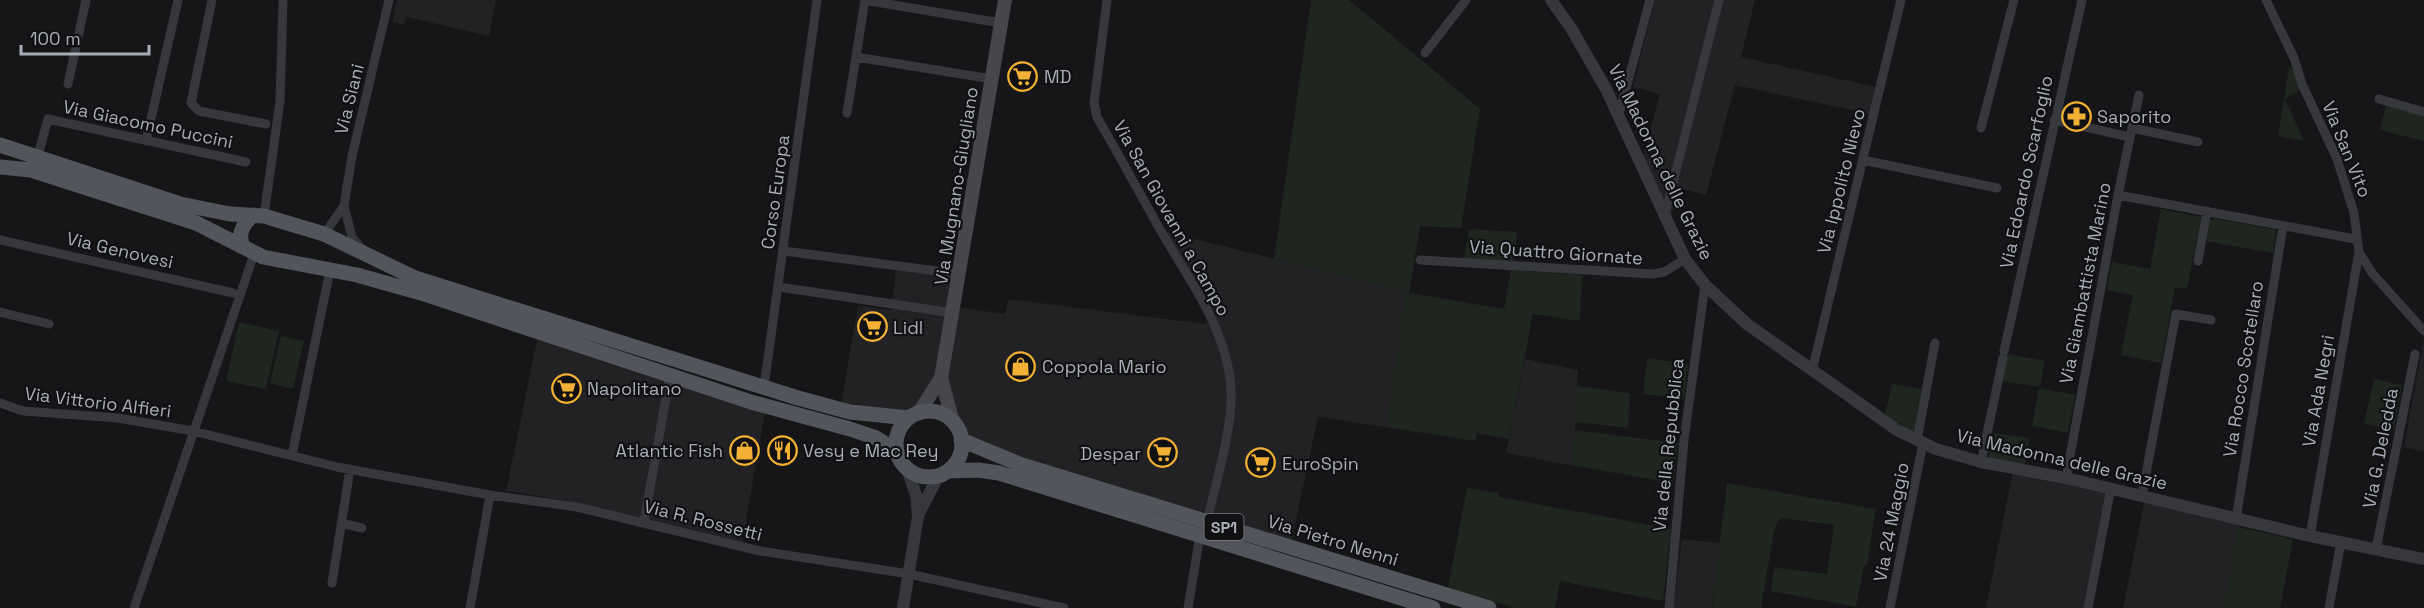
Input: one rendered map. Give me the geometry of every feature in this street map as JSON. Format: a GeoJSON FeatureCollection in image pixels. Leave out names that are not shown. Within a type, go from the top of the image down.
{"type":"FeatureCollection","features":[{"type":"Feature","properties":{"kind":"main road","name":"Via Mugnano-Giugliano"},"geometry":{"type":"LineString","coordinates":[[953,422],[941,378],[1005,0]]}},
{"type":"Feature","properties":{"kind":"main road"},"geometry":{"type":"LineString","coordinates":[[0,145],[190,207],[230,214],[259,215],[324,234],[415,278],[850,412],[913,416],[937,412],[953,422],[962,440],[959,457],[944,473],[922,477],[907,469],[897,451],[874,437],[751,402],[421,293],[248,250],[196,223],[31,170],[0,167]]}},
{"type":"Feature","properties":{"kind":"main road"},"geometry":{"type":"LineString","coordinates":[[248,250],[240,241],[242,227],[259,215]]}},
{"type":"Feature","properties":{"kind":"main road"},"geometry":{"type":"LineString","coordinates":[[332,270],[342,266],[347,258],[347,244]]}},
{"type":"Feature","properties":{"kind":"main road","name":"Via Mugnano-Giugliano"},"geometry":{"type":"LineString","coordinates":[[913,416],[941,378]]}},
{"type":"Feature","properties":{"kind":"main road"},"geometry":{"type":"LineString","coordinates":[[897,451],[898,433],[913,416]]}},
{"type":"Feature","properties":{"kind":"main road","name":"Via Pietro Nenni"},"geometry":{"type":"LineString","coordinates":[[962,440],[1022,465],[1433,608]]}},
{"type":"Feature","properties":{"kind":"main road","name":"Via Pietro Nenni"},"geometry":{"type":"LineString","coordinates":[[944,473],[978,470],[999,473],[1489,608]]}},
{"type":"Feature","properties":{"kind":"street"},"geometry":{"type":"LineString","coordinates":[[68,84],[86,0]]}},
{"type":"Feature","properties":{"kind":"street"},"geometry":{"type":"LineString","coordinates":[[146,141],[178,0]]}},
{"type":"Feature","properties":{"kind":"street"},"geometry":{"type":"LineString","coordinates":[[212,0],[191,103],[199,111],[266,124]]}},
{"type":"Feature","properties":{"kind":"street"},"geometry":{"type":"LineString","coordinates":[[259,215],[279,100],[283,0]]}},
{"type":"Feature","properties":{"kind":"street","name":"Via Siani"},"geometry":{"type":"LineString","coordinates":[[344,207],[352,156],[389,0]]}},
{"type":"Feature","properties":{"kind":"street","name":"Corso Europa"},"geometry":{"type":"LineString","coordinates":[[764,387],[817,0]]}},
{"type":"Feature","properties":{"kind":"street"},"geometry":{"type":"LineString","coordinates":[[847,113],[865,0],[1001,23]]}},
{"type":"Feature","properties":{"kind":"street","name":"Via San Giovanni a Campo"},"geometry":{"type":"LineString","coordinates":[[1107,0],[1094,103],[1097,117],[1200,297],[1220,339],[1229,371],[1230,411],[1188,608]]}},
{"type":"Feature","properties":{"kind":"street"},"geometry":{"type":"LineString","coordinates":[[1425,53],[1466,0]]}},
{"type":"Feature","properties":{"kind":"street","name":"Via Madonna delle Grazie"},"geometry":{"type":"LineString","coordinates":[[1551,0],[1571,28],[1619,114],[1685,260],[1705,285],[1747,324],[1897,430],[1920,442],[1981,462],[2066,478],[2310,536],[2424,559]]}},
{"type":"Feature","properties":{"kind":"street"},"geometry":{"type":"LineString","coordinates":[[1619,114],[1650,0]]}},
{"type":"Feature","properties":{"kind":"street"},"geometry":{"type":"LineString","coordinates":[[1665,214],[1719,0]]}},
{"type":"Feature","properties":{"kind":"street","name":"Via Ippolito Nievo"},"geometry":{"type":"LineString","coordinates":[[1812,371],[1901,0]]}},
{"type":"Feature","properties":{"kind":"street"},"geometry":{"type":"LineString","coordinates":[[1981,128],[2014,0]]}},
{"type":"Feature","properties":{"kind":"street","name":"Via Edoardo Scarfoglio"},"geometry":{"type":"LineString","coordinates":[[1981,462],[2082,0]]}},
{"type":"Feature","properties":{"kind":"street","name":"Via San Vito"},"geometry":{"type":"LineString","coordinates":[[2266,0],[2294,58],[2302,84],[2337,159],[2354,213],[2355,239],[2359,252],[2372,273],[2424,331]]}},
{"type":"Feature","properties":{"kind":"street"},"geometry":{"type":"LineString","coordinates":[[856,57],[992,79]]}},
{"type":"Feature","properties":{"kind":"street","name":"Via Giambattista Marino"},"geometry":{"type":"LineString","coordinates":[[2066,478],[2118,195],[2139,95]]}},
{"type":"Feature","properties":{"kind":"street"},"geometry":{"type":"LineString","coordinates":[[2379,99],[2424,112]]}},
{"type":"Feature","properties":{"kind":"street","name":"Via Giacomo Puccini"},"geometry":{"type":"LineString","coordinates":[[38,159],[48,119],[246,162]]}},
{"type":"Feature","properties":{"kind":"street"},"geometry":{"type":"LineString","coordinates":[[2054,120],[2198,142]]}},
{"type":"Feature","properties":{"kind":"street"},"geometry":{"type":"LineString","coordinates":[[1863,160],[1996,188]]}},
{"type":"Feature","properties":{"kind":"street"},"geometry":{"type":"LineString","coordinates":[[2118,195],[2355,239]]}},
{"type":"Feature","properties":{"kind":"street"},"geometry":{"type":"LineString","coordinates":[[324,234],[344,207]]}},
{"type":"Feature","properties":{"kind":"street"},"geometry":{"type":"LineString","coordinates":[[344,207],[352,237],[367,255]]}},
{"type":"Feature","properties":{"kind":"street"},"geometry":{"type":"LineString","coordinates":[[2198,261],[2207,211]]}},
{"type":"Feature","properties":{"kind":"street","name":"Via Rocco Scotellaro"},"geometry":{"type":"LineString","coordinates":[[2236,519],[2283,226]]}},
{"type":"Feature","properties":{"kind":"street","name":"Via Genovesi"},"geometry":{"type":"LineString","coordinates":[[0,240],[234,293]]}},
{"type":"Feature","properties":{"kind":"street"},"geometry":{"type":"LineString","coordinates":[[134,608],[193,432],[248,250]]}},
{"type":"Feature","properties":{"kind":"street"},"geometry":{"type":"LineString","coordinates":[[784,251],[960,274]]}},
{"type":"Feature","properties":{"kind":"street","name":"Via Ada Negri"},"geometry":{"type":"LineString","coordinates":[[2310,536],[2359,252]]}},
{"type":"Feature","properties":{"kind":"street","name":"Via Quattro Giornate"},"geometry":{"type":"LineString","coordinates":[[1420,260],[1653,274],[1664,272],[1685,260]]}},
{"type":"Feature","properties":{"kind":"street"},"geometry":{"type":"LineString","coordinates":[[292,455],[332,270]]}},
{"type":"Feature","properties":{"kind":"street","name":"Via della Repubblica"},"geometry":{"type":"LineString","coordinates":[[1669,608],[1684,440],[1705,285]]}},
{"type":"Feature","properties":{"kind":"street"},"geometry":{"type":"LineString","coordinates":[[779,287],[953,313]]}},
{"type":"Feature","properties":{"kind":"street"},"geometry":{"type":"LineString","coordinates":[[0,312],[49,324]]}},
{"type":"Feature","properties":{"kind":"street"},"geometry":{"type":"LineString","coordinates":[[2142,495],[2176,314],[2211,320]]}},
{"type":"Feature","properties":{"kind":"street","name":"Via 24 Maggio"},"geometry":{"type":"LineString","coordinates":[[1890,608],[1935,343]]}},
{"type":"Feature","properties":{"kind":"street","name":"Via G. Deledda"},"geometry":{"type":"LineString","coordinates":[[2376,549],[2415,354]]}},
{"type":"Feature","properties":{"kind":"street"},"geometry":{"type":"LineString","coordinates":[[644,522],[670,375]]}},
{"type":"Feature","properties":{"kind":"street","name":"Via Vittorio Alfieri"},"geometry":{"type":"LineString","coordinates":[[0,403],[23,411],[118,418],[193,432],[350,469]]}},
{"type":"Feature","properties":{"kind":"street"},"geometry":{"type":"LineString","coordinates":[[332,583],[350,469]]}},
{"type":"Feature","properties":{"kind":"street","name":"Via R. Rossetti"},"geometry":{"type":"LineString","coordinates":[[350,469],[490,495],[577,507],[760,551],[909,574],[1064,608]]}},
{"type":"Feature","properties":{"kind":"street"},"geometry":{"type":"LineString","coordinates":[[903,608],[918,516],[916,495],[907,469]]}},
{"type":"Feature","properties":{"kind":"street"},"geometry":{"type":"LineString","coordinates":[[918,516],[944,473]]}},
{"type":"Feature","properties":{"kind":"street"},"geometry":{"type":"LineString","coordinates":[[2088,608],[2111,488]]}},
{"type":"Feature","properties":{"kind":"street"},"geometry":{"type":"LineString","coordinates":[[470,608],[490,495]]}},
{"type":"Feature","properties":{"kind":"street"},"geometry":{"type":"LineString","coordinates":[[342,523],[362,528]]}},
{"type":"Feature","properties":{"kind":"street"},"geometry":{"type":"LineString","coordinates":[[2329,608],[2341,542]]}},
{"type":"Feature","properties":{"kind":"shaded area"},"geometry":{"type":"Polygon","coordinates":[[[397,0],[496,0],[489,36],[407,17],[404,25],[393,22],[397,0]]]}},
{"type":"Feature","properties":{"kind":"shaded area"},"geometry":{"type":"Polygon","coordinates":[[[1311,0],[1349,0],[1480,109],[1461,228],[1420,226],[1409,293],[1504,309],[1511,270],[1582,275],[1580,321],[1533,314],[1509,439],[1477,433],[1475,441],[1386,427],[1406,292],[1274,259],[1311,0]]]}},
{"type":"Feature","properties":{"kind":"shaded area"},"geometry":{"type":"Polygon","coordinates":[[[1655,0],[1755,0],[1741,57],[1876,87],[1870,114],[1735,85],[1706,195],[1679,188],[1671,217],[1643,156],[1660,94],[1633,87],[1655,0]]]}},
{"type":"Feature","properties":{"kind":"shaded area"},"geometry":{"type":"Polygon","coordinates":[[[2289,67],[2298,77],[2298,91],[2285,99],[2304,141],[2278,136],[2289,67]]]}},
{"type":"Feature","properties":{"kind":"shaded area"},"geometry":{"type":"Polygon","coordinates":[[[2386,105],[2424,115],[2424,141],[2380,130],[2386,105]]]}},
{"type":"Feature","properties":{"kind":"shaded area"},"geometry":{"type":"Polygon","coordinates":[[[2161,209],[2201,217],[2187,289],[2175,287],[2161,363],[2121,355],[2133,295],[2107,290],[2112,262],[2150,269],[2161,209]]]}},
{"type":"Feature","properties":{"kind":"shaded area"},"geometry":{"type":"Polygon","coordinates":[[[2214,218],[2276,230],[2273,253],[2206,241],[2210,221],[2214,218]]]}},
{"type":"Feature","properties":{"kind":"shaded area"},"geometry":{"type":"Polygon","coordinates":[[[1469,229],[1517,232],[1515,262],[1464,259],[1469,229]]]}},
{"type":"Feature","properties":{"kind":"shaded area"},"geometry":{"type":"Polygon","coordinates":[[[1163,231],[1407,292],[1386,427],[1318,417],[1291,544],[1036,466],[964,437],[957,422],[945,378],[957,307],[1005,314],[1008,299],[1205,324],[1213,319],[1163,231]]]}},
{"type":"Feature","properties":{"kind":"shaded area"},"geometry":{"type":"Polygon","coordinates":[[[896,270],[956,278],[939,376],[916,411],[907,416],[841,406],[858,306],[891,310],[896,270]]]}},
{"type":"Feature","properties":{"kind":"shaded area"},"geometry":{"type":"Polygon","coordinates":[[[239,322],[279,331],[266,389],[226,381],[239,322]]]}},
{"type":"Feature","properties":{"kind":"shaded area"},"geometry":{"type":"Polygon","coordinates":[[[281,336],[304,341],[293,389],[270,383],[281,336]]]}},
{"type":"Feature","properties":{"kind":"shaded area"},"geometry":{"type":"Polygon","coordinates":[[[538,336],[765,411],[741,551],[583,513],[585,504],[506,491],[538,336]]]}},
{"type":"Feature","properties":{"kind":"shaded area"},"geometry":{"type":"Polygon","coordinates":[[[2424,338],[2424,451],[2404,447],[2424,338]]]}},
{"type":"Feature","properties":{"kind":"shaded area"},"geometry":{"type":"Polygon","coordinates":[[[2007,354],[2045,361],[2040,387],[2002,381],[2007,354]]]}},
{"type":"Feature","properties":{"kind":"shaded area"},"geometry":{"type":"Polygon","coordinates":[[[1647,358],[1688,364],[1684,399],[1643,394],[1647,358]]]}},
{"type":"Feature","properties":{"kind":"shaded area"},"geometry":{"type":"Polygon","coordinates":[[[1525,359],[1578,370],[1574,447],[1570,465],[1506,453],[1525,359]]]}},
{"type":"Feature","properties":{"kind":"shaded area"},"geometry":{"type":"Polygon","coordinates":[[[2374,379],[2402,385],[2394,430],[2364,424],[2374,379]]]}},
{"type":"Feature","properties":{"kind":"shaded area"},"geometry":{"type":"Polygon","coordinates":[[[1892,384],[1922,389],[1914,432],[1885,415],[1892,384]]]}},
{"type":"Feature","properties":{"kind":"shaded area"},"geometry":{"type":"Polygon","coordinates":[[[1577,386],[1630,393],[1628,428],[1575,422],[1577,386]]]}},
{"type":"Feature","properties":{"kind":"shaded area"},"geometry":{"type":"Polygon","coordinates":[[[2039,388],[2075,395],[2068,433],[2032,426],[2039,388]]]}},
{"type":"Feature","properties":{"kind":"shaded area"},"geometry":{"type":"Polygon","coordinates":[[[1575,430],[1678,443],[1673,483],[1570,465],[1575,430]]]}},
{"type":"Feature","properties":{"kind":"shaded area"},"geometry":{"type":"Polygon","coordinates":[[[1993,433],[2030,438],[2025,464],[1988,459],[1993,433]]]}},
{"type":"Feature","properties":{"kind":"shaded area"},"geometry":{"type":"Polygon","coordinates":[[[2013,471],[2107,490],[2084,608],[1986,608],[2013,471]]]}},
{"type":"Feature","properties":{"kind":"shaded area"},"geometry":{"type":"Polygon","coordinates":[[[1727,483],[1876,509],[1867,565],[1864,565],[1856,607],[1771,591],[1774,569],[1777,568],[1827,574],[1834,525],[1783,518],[1777,522],[1774,531],[1761,608],[1712,608],[1727,483]]]}},
{"type":"Feature","properties":{"kind":"shaded area"},"geometry":{"type":"Polygon","coordinates":[[[1467,488],[1499,493],[1499,497],[1671,529],[1663,601],[1560,581],[1555,608],[1515,608],[1448,588],[1467,488]]]}},
{"type":"Feature","properties":{"kind":"shaded area"},"geometry":{"type":"Polygon","coordinates":[[[2145,498],[2240,521],[2223,608],[2123,608],[2145,498]]]}},
{"type":"Feature","properties":{"kind":"shaded area"},"geometry":{"type":"Polygon","coordinates":[[[2238,527],[2293,539],[2280,608],[2223,608],[2238,527]]]}},
{"type":"Feature","properties":{"kind":"shaded area"},"geometry":{"type":"Polygon","coordinates":[[[1682,539],[1720,543],[1712,608],[1673,608],[1682,539]]]}},
{"type":"Feature","properties":{"kind":"place","name":"MD"},"geometry":{"type":"Point","coordinates":[1023,76]}},
{"type":"Feature","properties":{"kind":"place","name":"Saporito"},"geometry":{"type":"Point","coordinates":[2076,116]}},
{"type":"Feature","properties":{"kind":"place","name":"Lidl"},"geometry":{"type":"Point","coordinates":[872,327]}},
{"type":"Feature","properties":{"kind":"place","name":"Coppola Mario"},"geometry":{"type":"Point","coordinates":[1021,366]}},
{"type":"Feature","properties":{"kind":"place","name":"Napolitano"},"geometry":{"type":"Point","coordinates":[566,388]}},
{"type":"Feature","properties":{"kind":"place","name":"Atlantic Fish"},"geometry":{"type":"Point","coordinates":[744,450]}},
{"type":"Feature","properties":{"kind":"place","name":"Vesy e Mac Rey"},"geometry":{"type":"Point","coordinates":[782,450]}},
{"type":"Feature","properties":{"kind":"place","name":"Despar"},"geometry":{"type":"Point","coordinates":[1162,453]}},
{"type":"Feature","properties":{"kind":"place","name":"EuroSpin"},"geometry":{"type":"Point","coordinates":[1261,463]}}]}
